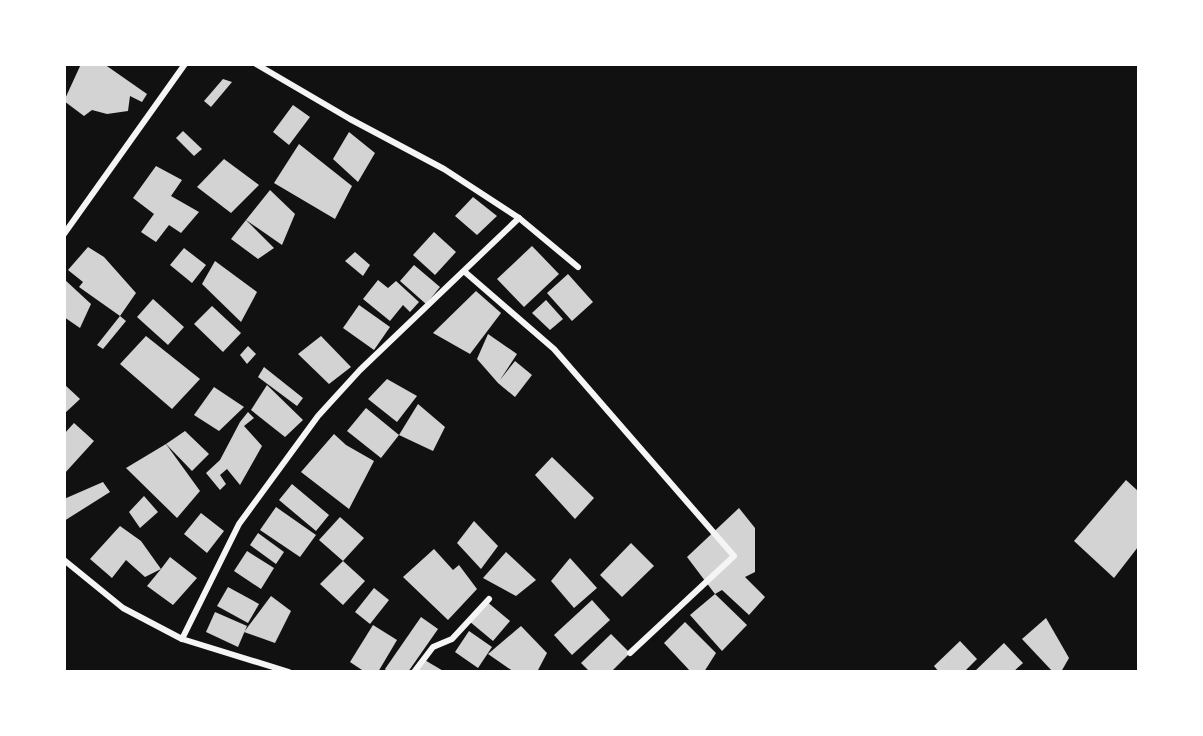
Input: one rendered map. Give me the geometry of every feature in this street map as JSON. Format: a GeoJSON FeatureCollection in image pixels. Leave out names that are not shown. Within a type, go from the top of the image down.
{"type":"FeatureCollection","features":[{"type":"Feature","properties":{"kind":"street"},"geometry":{"type":"LineString","coordinates":[[64,234],[185,64]]}},
{"type":"Feature","properties":{"kind":"street"},"geometry":{"type":"LineString","coordinates":[[255,64],[350,119],[444,169],[519,218],[578,267]]}},
{"type":"Feature","properties":{"kind":"street"},"geometry":{"type":"LineString","coordinates":[[182,639],[239,524],[312,424],[360,370],[519,218]]}},
{"type":"Feature","properties":{"kind":"street"},"geometry":{"type":"LineString","coordinates":[[465,272],[554,349],[734,556],[630,653]]}},
{"type":"Feature","properties":{"kind":"street"},"geometry":{"type":"LineString","coordinates":[[64,560],[123,608],[182,639],[289,672]]}},
{"type":"Feature","properties":{"kind":"street"},"geometry":{"type":"LineString","coordinates":[[414,672],[433,646],[452,639],[489,599]]}},
{"type":"Feature","properties":{"kind":"building"},"geometry":{"type":"Polygon","coordinates":[[[81,64],[104,64],[147,94],[142,102],[130,96],[128,111],[107,114],[92,110],[84,116],[64,101],[81,64]]]}},
{"type":"Feature","properties":{"kind":"building"},"geometry":{"type":"Polygon","coordinates":[[[223,79],[232,82],[211,107],[204,101],[223,79]]]}},
{"type":"Feature","properties":{"kind":"building"},"geometry":{"type":"Polygon","coordinates":[[[293,105],[310,117],[289,145],[273,132],[293,105]]]}},
{"type":"Feature","properties":{"kind":"building"},"geometry":{"type":"Polygon","coordinates":[[[183,131],[202,149],[194,156],[176,138],[183,131]]]}},
{"type":"Feature","properties":{"kind":"building"},"geometry":{"type":"Polygon","coordinates":[[[349,132],[375,153],[358,182],[333,159],[349,132]]]}},
{"type":"Feature","properties":{"kind":"building"},"geometry":{"type":"Polygon","coordinates":[[[299,144],[352,186],[335,219],[274,183],[299,144]]]}},
{"type":"Feature","properties":{"kind":"building"},"geometry":{"type":"Polygon","coordinates":[[[224,159],[259,185],[231,213],[197,187],[224,159]]]}},
{"type":"Feature","properties":{"kind":"building"},"geometry":{"type":"Polygon","coordinates":[[[156,166],[182,180],[171,196],[199,212],[181,233],[169,225],[156,242],[141,232],[154,214],[133,198],[156,166]]]}},
{"type":"Feature","properties":{"kind":"building"},"geometry":{"type":"Polygon","coordinates":[[[270,190],[295,214],[282,245],[246,220],[270,190]]]}},
{"type":"Feature","properties":{"kind":"building"},"geometry":{"type":"Polygon","coordinates":[[[473,197],[497,216],[477,235],[455,216],[473,197]]]}},
{"type":"Feature","properties":{"kind":"building"},"geometry":{"type":"Polygon","coordinates":[[[246,220],[274,248],[258,259],[231,239],[246,220]]]}},
{"type":"Feature","properties":{"kind":"building"},"geometry":{"type":"Polygon","coordinates":[[[434,232],[456,252],[435,275],[413,255],[434,232]]]}},
{"type":"Feature","properties":{"kind":"building"},"geometry":{"type":"Polygon","coordinates":[[[532,246],[559,274],[524,307],[497,279],[532,246]]]}},
{"type":"Feature","properties":{"kind":"building"},"geometry":{"type":"Polygon","coordinates":[[[88,247],[104,257],[136,293],[120,316],[79,287],[83,282],[68,270],[88,247]]]}},
{"type":"Feature","properties":{"kind":"building"},"geometry":{"type":"Polygon","coordinates":[[[184,248],[206,265],[192,283],[170,265],[184,248]]]}},
{"type":"Feature","properties":{"kind":"building"},"geometry":{"type":"Polygon","coordinates":[[[355,252],[370,265],[363,276],[345,261],[355,252]]]}},
{"type":"Feature","properties":{"kind":"building"},"geometry":{"type":"Polygon","coordinates":[[[215,261],[257,292],[241,322],[202,284],[215,261]]]}},
{"type":"Feature","properties":{"kind":"building"},"geometry":{"type":"Polygon","coordinates":[[[414,265],[440,287],[426,304],[400,281],[414,265]]]}},
{"type":"Feature","properties":{"kind":"building"},"geometry":{"type":"Polygon","coordinates":[[[568,274],[593,302],[572,321],[547,293],[568,274]]]}},
{"type":"Feature","properties":{"kind":"building"},"geometry":{"type":"Polygon","coordinates":[[[64,279],[91,304],[80,328],[64,317],[64,279]]]}},
{"type":"Feature","properties":{"kind":"building"},"geometry":{"type":"Polygon","coordinates":[[[378,280],[388,288],[396,281],[419,302],[410,312],[403,305],[390,321],[363,299],[378,280]]]}},
{"type":"Feature","properties":{"kind":"building"},"geometry":{"type":"Polygon","coordinates":[[[476,291],[501,313],[470,354],[433,333],[476,291]]]}},
{"type":"Feature","properties":{"kind":"building"},"geometry":{"type":"Polygon","coordinates":[[[153,299],[184,327],[168,345],[137,317],[153,299]]]}},
{"type":"Feature","properties":{"kind":"building"},"geometry":{"type":"Polygon","coordinates":[[[546,300],[563,319],[550,330],[532,313],[546,300]]]}},
{"type":"Feature","properties":{"kind":"building"},"geometry":{"type":"Polygon","coordinates":[[[359,305],[390,327],[374,350],[343,328],[359,305]]]}},
{"type":"Feature","properties":{"kind":"building"},"geometry":{"type":"Polygon","coordinates":[[[212,306],[241,333],[223,352],[194,324],[212,306]]]}},
{"type":"Feature","properties":{"kind":"building"},"geometry":{"type":"Polygon","coordinates":[[[120,316],[126,321],[103,349],[97,345],[120,316]]]}},
{"type":"Feature","properties":{"kind":"building"},"geometry":{"type":"Polygon","coordinates":[[[488,334],[517,354],[500,380],[515,361],[532,375],[515,397],[498,383],[477,359],[488,334]]]}},
{"type":"Feature","properties":{"kind":"building"},"geometry":{"type":"Polygon","coordinates":[[[146,336],[200,379],[172,409],[120,364],[146,336]]]}},
{"type":"Feature","properties":{"kind":"building"},"geometry":{"type":"Polygon","coordinates":[[[321,336],[351,367],[329,384],[298,354],[321,336]]]}},
{"type":"Feature","properties":{"kind":"building"},"geometry":{"type":"Polygon","coordinates":[[[248,346],[256,354],[247,364],[240,355],[248,346]]]}},
{"type":"Feature","properties":{"kind":"building"},"geometry":{"type":"Polygon","coordinates":[[[264,367],[303,398],[297,406],[258,377],[264,367]]]}},
{"type":"Feature","properties":{"kind":"building"},"geometry":{"type":"Polygon","coordinates":[[[387,379],[417,396],[397,422],[368,399],[387,379]]]}},
{"type":"Feature","properties":{"kind":"building"},"geometry":{"type":"Polygon","coordinates":[[[64,384],[80,399],[64,414],[64,384]]]}},
{"type":"Feature","properties":{"kind":"building"},"geometry":{"type":"Polygon","coordinates":[[[267,385],[303,420],[285,437],[251,410],[267,385]]]}},
{"type":"Feature","properties":{"kind":"building"},"geometry":{"type":"Polygon","coordinates":[[[214,387],[244,407],[219,431],[194,415],[214,387]]]}},
{"type":"Feature","properties":{"kind":"building"},"geometry":{"type":"Polygon","coordinates":[[[418,404],[445,427],[433,451],[399,435],[418,404]]]}},
{"type":"Feature","properties":{"kind":"building"},"geometry":{"type":"Polygon","coordinates":[[[366,408],[399,435],[381,458],[347,431],[366,408]]]}},
{"type":"Feature","properties":{"kind":"building"},"geometry":{"type":"Polygon","coordinates":[[[248,412],[254,418],[244,426],[262,446],[240,485],[227,469],[220,475],[226,484],[220,490],[206,473],[220,460],[240,422],[248,412]]]}},
{"type":"Feature","properties":{"kind":"building"},"geometry":{"type":"Polygon","coordinates":[[[74,423],[94,441],[64,474],[64,434],[74,423]]]}},
{"type":"Feature","properties":{"kind":"building"},"geometry":{"type":"Polygon","coordinates":[[[185,431],[209,454],[192,471],[166,444],[185,431]]]}},
{"type":"Feature","properties":{"kind":"building"},"geometry":{"type":"Polygon","coordinates":[[[334,434],[346,445],[374,461],[349,509],[301,472],[334,434]]]}},
{"type":"Feature","properties":{"kind":"building"},"geometry":{"type":"Polygon","coordinates":[[[166,444],[200,491],[177,518],[126,468],[166,444]]]}},
{"type":"Feature","properties":{"kind":"building"},"geometry":{"type":"Polygon","coordinates":[[[552,457],[594,498],[575,519],[535,475],[552,457]]]}},
{"type":"Feature","properties":{"kind":"building"},"geometry":{"type":"Polygon","coordinates":[[[1126,480],[1138,491],[1138,547],[1114,578],[1074,541],[1126,480]]]}},
{"type":"Feature","properties":{"kind":"building"},"geometry":{"type":"Polygon","coordinates":[[[103,482],[110,492],[64,521],[64,499],[103,482]]]}},
{"type":"Feature","properties":{"kind":"building"},"geometry":{"type":"Polygon","coordinates":[[[292,484],[329,515],[316,531],[279,500],[292,484]]]}},
{"type":"Feature","properties":{"kind":"building"},"geometry":{"type":"Polygon","coordinates":[[[144,496],[158,512],[140,528],[129,512],[144,496]]]}},
{"type":"Feature","properties":{"kind":"building"},"geometry":{"type":"Polygon","coordinates":[[[276,507],[316,535],[300,557],[260,530],[276,507]]]}},
{"type":"Feature","properties":{"kind":"building"},"geometry":{"type":"Polygon","coordinates":[[[739,508],[755,528],[755,572],[745,577],[765,597],[749,615],[722,590],[715,594],[687,557],[739,508]]]}},
{"type":"Feature","properties":{"kind":"building"},"geometry":{"type":"Polygon","coordinates":[[[201,513],[224,531],[207,553],[184,534],[201,513]]]}},
{"type":"Feature","properties":{"kind":"building"},"geometry":{"type":"Polygon","coordinates":[[[340,517],[364,538],[343,561],[319,540],[340,517]]]}},
{"type":"Feature","properties":{"kind":"building"},"geometry":{"type":"Polygon","coordinates":[[[474,521],[498,546],[481,569],[457,543],[474,521]]]}},
{"type":"Feature","properties":{"kind":"building"},"geometry":{"type":"Polygon","coordinates":[[[120,526],[141,541],[161,569],[145,577],[126,560],[112,578],[90,559],[120,526]]]}},
{"type":"Feature","properties":{"kind":"building"},"geometry":{"type":"Polygon","coordinates":[[[258,533],[284,552],[276,564],[250,545],[258,533]]]}},
{"type":"Feature","properties":{"kind":"building"},"geometry":{"type":"Polygon","coordinates":[[[631,543],[654,566],[622,597],[600,575],[631,543]]]}},
{"type":"Feature","properties":{"kind":"building"},"geometry":{"type":"Polygon","coordinates":[[[434,549],[453,570],[459,565],[477,589],[448,620],[403,577],[434,549]]]}},
{"type":"Feature","properties":{"kind":"building"},"geometry":{"type":"Polygon","coordinates":[[[247,551],[274,568],[261,589],[234,571],[247,551]]]}},
{"type":"Feature","properties":{"kind":"building"},"geometry":{"type":"Polygon","coordinates":[[[506,552],[536,580],[516,596],[483,578],[506,552]]]}},
{"type":"Feature","properties":{"kind":"building"},"geometry":{"type":"Polygon","coordinates":[[[170,557],[197,578],[173,605],[147,586],[170,557]]]}},
{"type":"Feature","properties":{"kind":"building"},"geometry":{"type":"Polygon","coordinates":[[[570,558],[597,588],[574,608],[551,581],[570,558]]]}},
{"type":"Feature","properties":{"kind":"building"},"geometry":{"type":"Polygon","coordinates":[[[343,561],[365,581],[343,605],[320,584],[343,561]]]}},
{"type":"Feature","properties":{"kind":"building"},"geometry":{"type":"Polygon","coordinates":[[[228,587],[259,604],[248,623],[217,606],[228,587]]]}},
{"type":"Feature","properties":{"kind":"building"},"geometry":{"type":"Polygon","coordinates":[[[374,588],[389,600],[370,624],[355,612],[374,588]]]}},
{"type":"Feature","properties":{"kind":"building"},"geometry":{"type":"Polygon","coordinates":[[[715,594],[747,625],[722,651],[690,615],[715,594]]]}},
{"type":"Feature","properties":{"kind":"building"},"geometry":{"type":"Polygon","coordinates":[[[271,596],[291,611],[275,643],[244,632],[271,596]]]}},
{"type":"Feature","properties":{"kind":"building"},"geometry":{"type":"Polygon","coordinates":[[[592,600],[610,620],[572,655],[554,635],[592,600]]]}},
{"type":"Feature","properties":{"kind":"building"},"geometry":{"type":"Polygon","coordinates":[[[486,601],[510,621],[493,641],[469,621],[486,601]]]}},
{"type":"Feature","properties":{"kind":"building"},"geometry":{"type":"Polygon","coordinates":[[[215,612],[247,626],[238,647],[206,632],[215,612]]]}},
{"type":"Feature","properties":{"kind":"building"},"geometry":{"type":"Polygon","coordinates":[[[421,617],[438,629],[408,672],[387,672],[385,669],[421,617]]]}},
{"type":"Feature","properties":{"kind":"building"},"geometry":{"type":"Polygon","coordinates":[[[1046,618],[1069,658],[1061,672],[1053,672],[1022,639],[1046,618]]]}},
{"type":"Feature","properties":{"kind":"building"},"geometry":{"type":"Polygon","coordinates":[[[685,622],[716,653],[704,672],[691,672],[664,643],[685,622]]]}},
{"type":"Feature","properties":{"kind":"building"},"geometry":{"type":"Polygon","coordinates":[[[373,625],[397,640],[378,672],[365,672],[350,662],[373,625]]]}},
{"type":"Feature","properties":{"kind":"building"},"geometry":{"type":"Polygon","coordinates":[[[521,626],[547,653],[537,672],[514,672],[488,654],[521,626]]]}},
{"type":"Feature","properties":{"kind":"building"},"geometry":{"type":"Polygon","coordinates":[[[469,631],[492,647],[478,668],[455,652],[469,631]]]}},
{"type":"Feature","properties":{"kind":"building"},"geometry":{"type":"Polygon","coordinates":[[[611,634],[630,653],[611,672],[590,672],[581,663],[611,634]]]}},
{"type":"Feature","properties":{"kind":"building"},"geometry":{"type":"Polygon","coordinates":[[[960,641],[977,659],[964,672],[939,672],[934,666],[960,641]]]}},
{"type":"Feature","properties":{"kind":"building"},"geometry":{"type":"Polygon","coordinates":[[[1004,643],[1023,663],[1013,672],[974,672],[1004,643]]]}},
{"type":"Feature","properties":{"kind":"building"},"geometry":{"type":"Polygon","coordinates":[[[423,659],[445,672],[416,672],[423,659]]]}}]}
